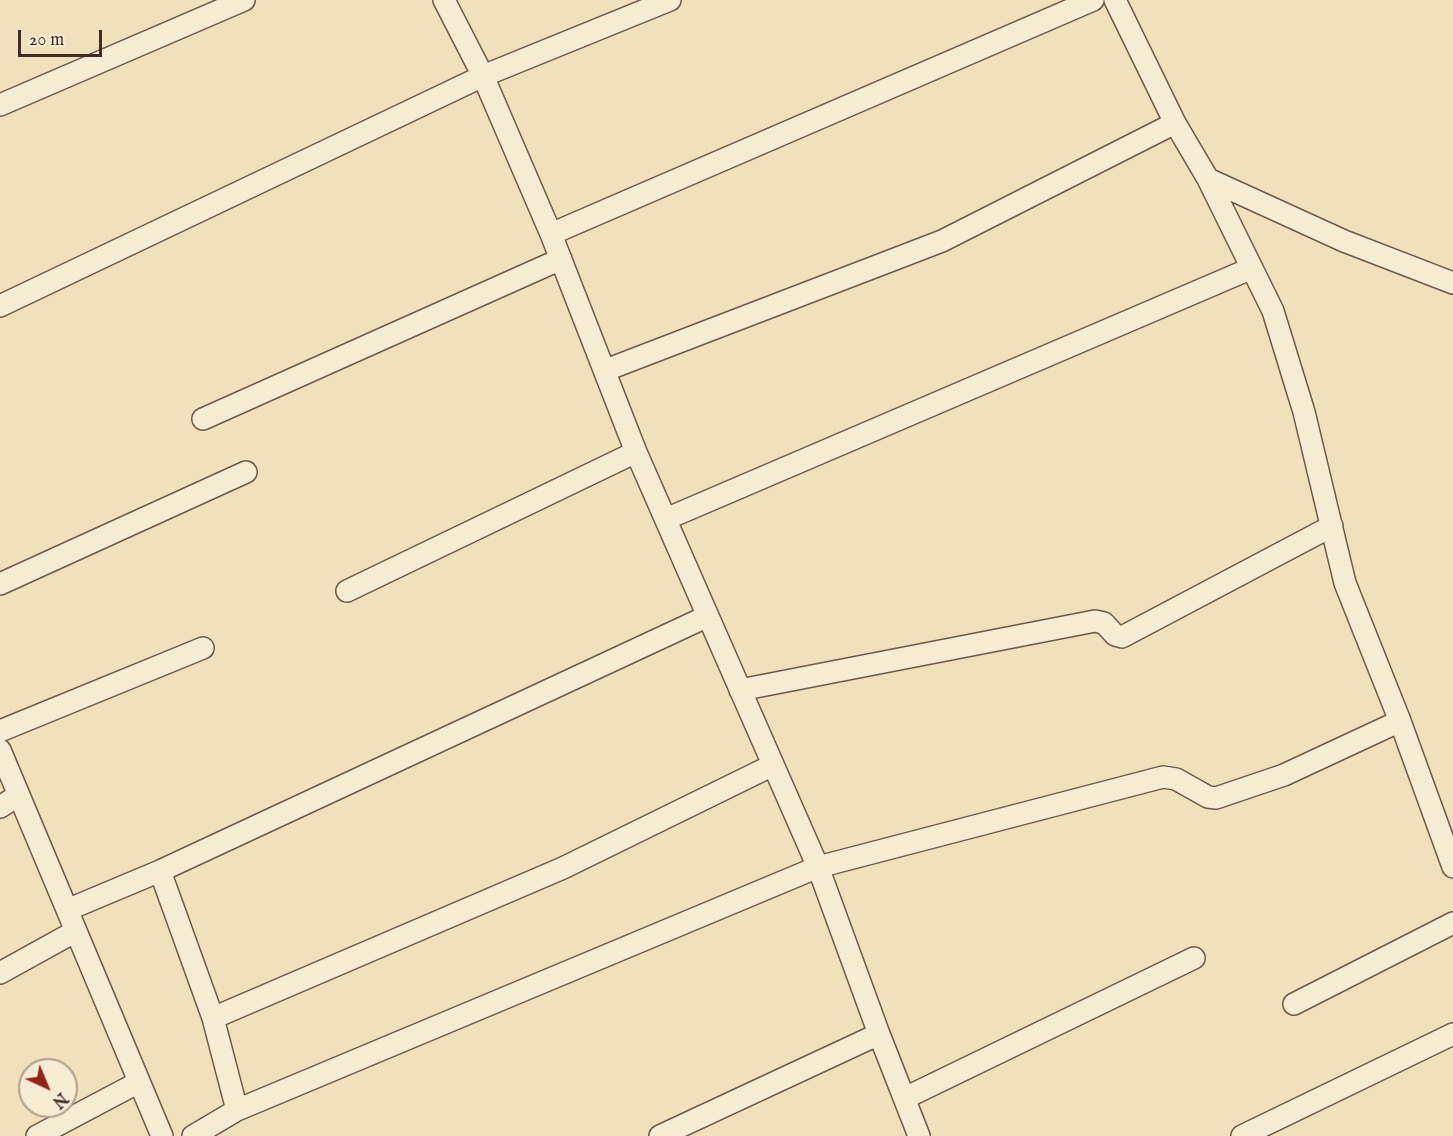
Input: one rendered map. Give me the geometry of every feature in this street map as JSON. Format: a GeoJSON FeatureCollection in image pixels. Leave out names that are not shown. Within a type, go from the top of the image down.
{"type":"FeatureCollection","features":[{"type":"Feature","properties":{"kind":"street"},"geometry":{"type":"LineString","coordinates":[[0,105],[244,0]]}},
{"type":"Feature","properties":{"kind":"street"},"geometry":{"type":"LineString","coordinates":[[444,0],[483,76],[551,234],[606,370],[636,452],[818,867],[919,1136]]}},
{"type":"Feature","properties":{"kind":"street"},"geometry":{"type":"LineString","coordinates":[[0,306],[483,76],[670,0]]}},
{"type":"Feature","properties":{"kind":"street"},"geometry":{"type":"LineString","coordinates":[[551,234],[1093,0]]}},
{"type":"Feature","properties":{"kind":"street"},"geometry":{"type":"LineString","coordinates":[[1115,0],[1175,123],[1208,179],[1273,311],[1304,412],[1346,583],[1400,721],[1453,867]]}},
{"type":"Feature","properties":{"kind":"street"},"geometry":{"type":"LineString","coordinates":[[606,370],[942,241],[1175,123]]}},
{"type":"Feature","properties":{"kind":"street"},"geometry":{"type":"LineString","coordinates":[[1208,179],[1344,241],[1453,283]]}},
{"type":"Feature","properties":{"kind":"street"},"geometry":{"type":"LineString","coordinates":[[203,419],[561,259]]}},
{"type":"Feature","properties":{"kind":"street"},"geometry":{"type":"LineString","coordinates":[[666,519],[1252,268]]}},
{"type":"Feature","properties":{"kind":"street"},"geometry":{"type":"LineString","coordinates":[[347,591],[636,452]]}},
{"type":"Feature","properties":{"kind":"street"},"geometry":{"type":"LineString","coordinates":[[0,584],[246,472]]}},
{"type":"Feature","properties":{"kind":"street"},"geometry":{"type":"LineString","coordinates":[[740,690],[1095,621],[1104,623],[1115,635],[1122,637],[1332,525]]}},
{"type":"Feature","properties":{"kind":"street"},"geometry":{"type":"LineString","coordinates":[[67,910],[160,871],[708,616]]}},
{"type":"Feature","properties":{"kind":"street"},"geometry":{"type":"LineString","coordinates":[[0,731],[203,648]]}},
{"type":"Feature","properties":{"kind":"street"},"geometry":{"type":"LineString","coordinates":[[193,1136],[237,1110],[818,867],[1163,777],[1176,779],[1208,797],[1216,798],[1284,775],[1400,721]]}},
{"type":"Feature","properties":{"kind":"street"},"geometry":{"type":"LineString","coordinates":[[0,750],[162,1136]]}},
{"type":"Feature","properties":{"kind":"street"},"geometry":{"type":"LineString","coordinates":[[213,1018],[563,868],[773,765]]}},
{"type":"Feature","properties":{"kind":"street"},"geometry":{"type":"LineString","coordinates":[[0,807],[19,795]]}},
{"type":"Feature","properties":{"kind":"street"},"geometry":{"type":"LineString","coordinates":[[160,871],[213,1018],[237,1110]]}},
{"type":"Feature","properties":{"kind":"street"},"geometry":{"type":"LineString","coordinates":[[1294,1004],[1453,923]]}},
{"type":"Feature","properties":{"kind":"street"},"geometry":{"type":"LineString","coordinates":[[0,973],[75,931]]}},
{"type":"Feature","properties":{"kind":"street"},"geometry":{"type":"LineString","coordinates":[[905,1098],[1194,958]]}},
{"type":"Feature","properties":{"kind":"street"},"geometry":{"type":"LineString","coordinates":[[660,1136],[879,1034]]}},
{"type":"Feature","properties":{"kind":"street"},"geometry":{"type":"LineString","coordinates":[[1242,1136],[1453,1034]]}},
{"type":"Feature","properties":{"kind":"street"},"geometry":{"type":"LineString","coordinates":[[37,1136],[139,1082]]}}]}
